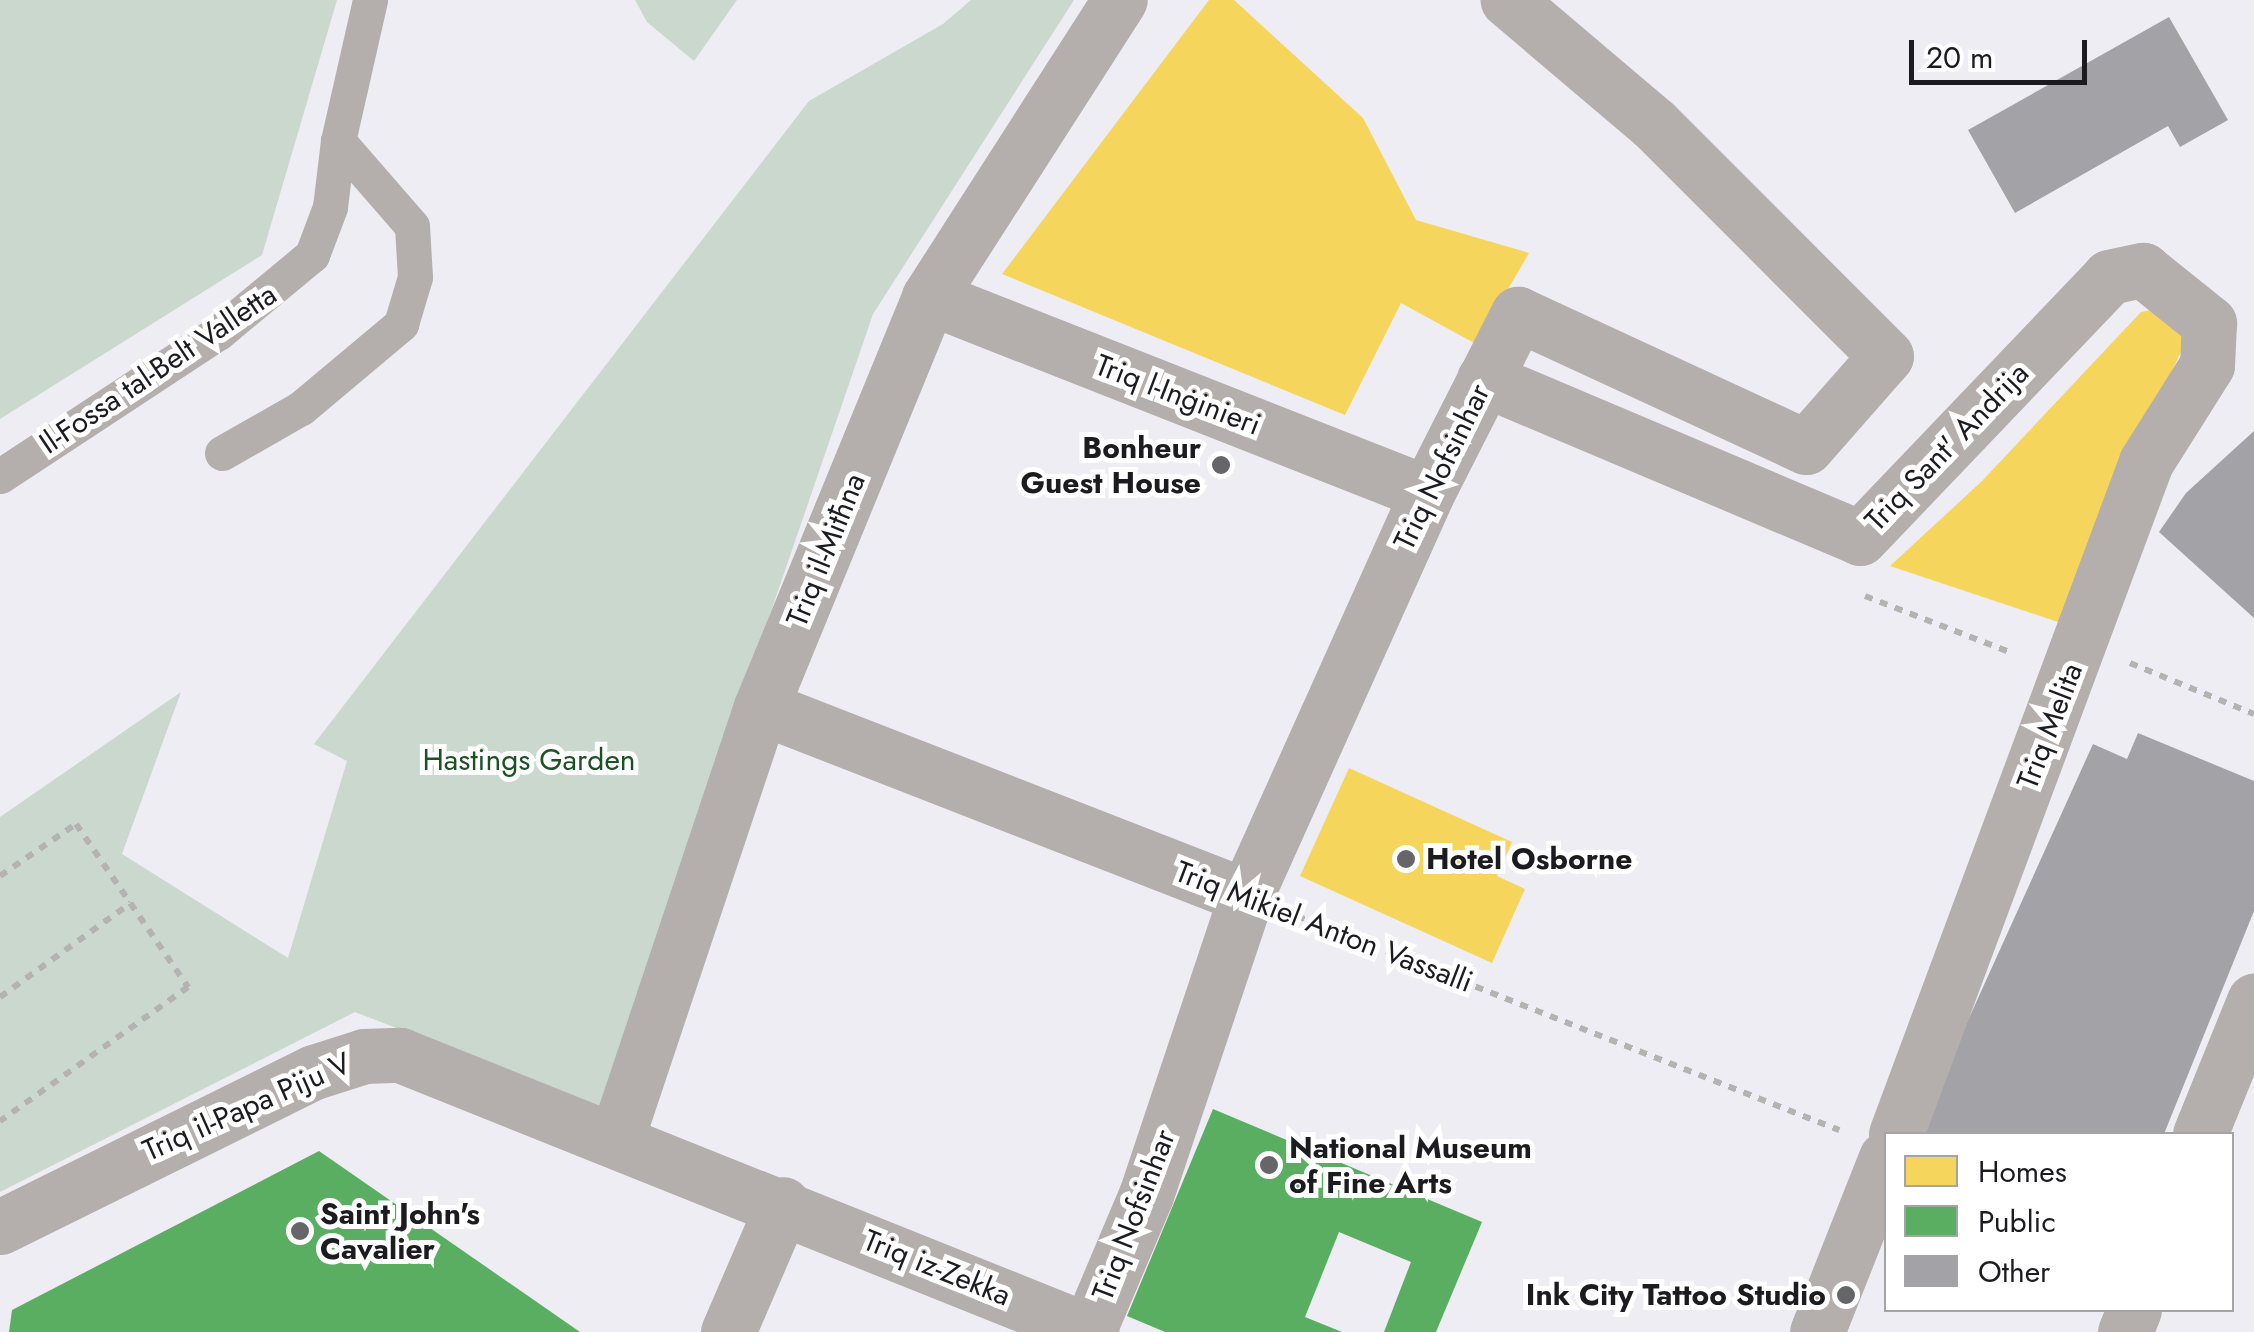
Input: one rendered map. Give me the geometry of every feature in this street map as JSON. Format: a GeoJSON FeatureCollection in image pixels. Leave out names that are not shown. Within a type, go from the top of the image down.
{"type":"FeatureCollection","features":[{"type":"Feature","properties":{"kind":"street","name":"Triq il-Mitħna"},"geometry":{"type":"LineString","coordinates":[[616,1140],[761,707],[929,298],[1120,0]]}},
{"type":"Feature","properties":{"kind":"street","name":"Triq Nofsinhar"},"geometry":{"type":"LineString","coordinates":[[1089,1332],[1146,1195],[1246,896],[1427,492],[1518,314],[1806,447],[1886,356],[1654,124],[1508,0]]}},
{"type":"Feature","properties":{"kind":"street","name":"Triq Sant' Andrija"},"geometry":{"type":"LineString","coordinates":[[1484,379],[1860,538],[2109,277],[2143,270],[2209,323]]}},
{"type":"Feature","properties":{"kind":"street","name":"Triq l-Inġinieri"},"geometry":{"type":"LineString","coordinates":[[929,298],[1427,492]]}},
{"type":"Feature","properties":{"kind":"street","name":"Triq Melita"},"geometry":{"type":"LineString","coordinates":[[1817,1332],[1877,1142],[2075,659],[2146,462],[2206,364],[2209,323]]}},
{"type":"Feature","properties":{"kind":"street","name":"Triq Mikiel Anton Vassalli"},"geometry":{"type":"LineString","coordinates":[[761,707],[1246,896]]}},
{"type":"Feature","properties":{"kind":"street"},"geometry":{"type":"LineString","coordinates":[[2224,1111],[2254,1002]]}},
{"type":"Feature","properties":{"kind":"street","name":"Triq il-Papa Piju V"},"geometry":{"type":"LineString","coordinates":[[0,1227],[262,1095],[364,1056],[427,1061],[782,1204]]}},
{"type":"Feature","properties":{"kind":"street","name":"Triq iz-Zekka"},"geometry":{"type":"LineString","coordinates":[[782,1204],[1089,1332]]}},
{"type":"Feature","properties":{"kind":"street"},"geometry":{"type":"LineString","coordinates":[[728,1332],[782,1204]]}},
{"type":"Feature","properties":{"kind":"lane","name":"Il-Fossa tal-Belt Valletta"},"geometry":{"type":"LineString","coordinates":[[0,476],[282,286],[312,255],[330,207],[338,141],[370,0]]}},
{"type":"Feature","properties":{"kind":"lane"},"geometry":{"type":"LineString","coordinates":[[222,453],[301,408],[401,324],[415,277],[412,226],[338,141]]}},
{"type":"Feature","properties":{"kind":"path"},"geometry":{"type":"LineString","coordinates":[[1860,538],[1835,585],[2254,714]]}},
{"type":"Feature","properties":{"kind":"path"},"geometry":{"type":"LineString","coordinates":[[0,876],[76,824],[188,987],[0,1121]]}},
{"type":"Feature","properties":{"kind":"path","name":"Triq Mikiel Anton Vassalli"},"geometry":{"type":"LineString","coordinates":[[1246,896],[1877,1142]]}},
{"type":"Feature","properties":{"kind":"path"},"geometry":{"type":"LineString","coordinates":[[0,997],[130,903]]}},
{"type":"Feature","properties":{"kind":"green space"},"geometry":{"type":"Polygon","coordinates":[[[0,0],[337,0],[262,255],[0,419],[0,0]]]}},
{"type":"Feature","properties":{"kind":"green space"},"geometry":{"type":"Polygon","coordinates":[[[635,0],[737,0],[694,61],[647,22],[635,0]]]}},
{"type":"Feature","properties":{"kind":"green space","name":"Hastings Garden"},"geometry":{"type":"Polygon","coordinates":[[[971,0],[1074,0],[873,314],[601,1107],[355,1012],[0,1192],[0,817],[181,692],[122,854],[288,958],[347,761],[314,744],[809,101],[943,24],[971,0]]]}},
{"type":"Feature","properties":{"kind":"building: Homes"},"geometry":{"type":"Polygon","coordinates":[[[1209,0],[1234,0],[1363,118],[1416,220],[1529,253],[1476,344],[1401,303],[1345,415],[1002,274],[1209,0]]]}},
{"type":"Feature","properties":{"kind":"building: Homes"},"geometry":{"type":"Polygon","coordinates":[[[2151,310],[2172,316],[2185,343],[2099,529],[2064,624],[1890,566],[1982,481],[2141,312],[2151,310]]]}},
{"type":"Feature","properties":{"kind":"building: Homes","name":"Hotel Osborne"},"geometry":{"type":"Polygon","coordinates":[[[1349,768],[1512,842],[1497,876],[1525,889],[1492,963],[1300,876],[1349,768]]]}},
{"type":"Feature","properties":{"kind":"building: Public","name":"National Museum of Fine Arts"},"geometry":{"type":"Polygon","coordinates":[[[1213,1109],[1482,1222],[1436,1332],[1384,1332],[1411,1262],[1339,1232],[1305,1317],[1342,1332],[1165,1332],[1127,1316],[1213,1109]]]}},
{"type":"Feature","properties":{"kind":"building: Public","name":"Saint John's Cavalier"},"geometry":{"type":"Polygon","coordinates":[[[319,1151],[580,1332],[9,1332],[12,1310],[319,1151]]]}},
{"type":"Feature","properties":{"kind":"building: Other"},"geometry":{"type":"Polygon","coordinates":[[[2169,17],[2228,120],[2180,147],[2168,126],[2015,213],[1968,130],[2169,17]]]}},
{"type":"Feature","properties":{"kind":"building: Other"},"geometry":{"type":"Polygon","coordinates":[[[2254,431],[2254,618],[2159,532],[2186,493],[2254,431]]]}},
{"type":"Feature","properties":{"kind":"building: Other"},"geometry":{"type":"Polygon","coordinates":[[[2138,733],[2254,781],[2254,911],[2165,1132],[1917,1132],[2093,744],[2127,759],[2138,733]]]}},
{"type":"Feature","properties":{"kind":"place","name":"Bonheur Guest House"},"geometry":{"type":"Point","coordinates":[1221,465]}},
{"type":"Feature","properties":{"kind":"place","name":"Hotel Osborne"},"geometry":{"type":"Point","coordinates":[1406,859]}},
{"type":"Feature","properties":{"kind":"place","name":"National Museum of Fine Arts"},"geometry":{"type":"Point","coordinates":[1269,1165]}},
{"type":"Feature","properties":{"kind":"place","name":"Saint John's Cavalier"},"geometry":{"type":"Point","coordinates":[300,1231]}},
{"type":"Feature","properties":{"kind":"place","name":"Ink City Tattoo Studio"},"geometry":{"type":"Point","coordinates":[1846,1295]}}]}
